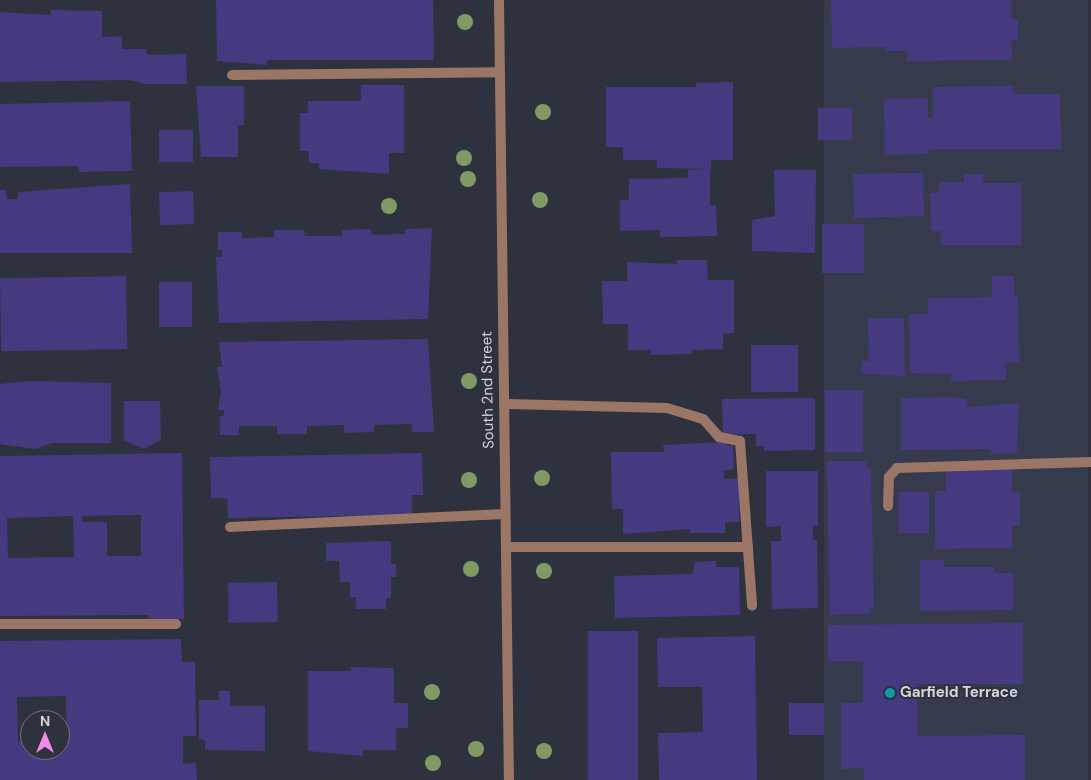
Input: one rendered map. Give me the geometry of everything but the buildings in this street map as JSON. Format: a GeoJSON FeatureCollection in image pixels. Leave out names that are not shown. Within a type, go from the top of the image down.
{"type":"FeatureCollection","features":[{"type":"Feature","properties":{"kind":"street","name":"South 2nd Street"},"geometry":{"type":"LineString","coordinates":[[499,0],[509,780]]}},
{"type":"Feature","properties":{"kind":"street"},"geometry":{"type":"LineString","coordinates":[[232,74],[499,72]]}},
{"type":"Feature","properties":{"kind":"street"},"geometry":{"type":"LineString","coordinates":[[504,404],[667,408],[703,419],[719,437],[740,441],[752,606]]}},
{"type":"Feature","properties":{"kind":"street"},"geometry":{"type":"LineString","coordinates":[[888,506],[889,477],[897,468],[1091,462]]}},
{"type":"Feature","properties":{"kind":"street"},"geometry":{"type":"LineString","coordinates":[[230,526],[505,514]]}},
{"type":"Feature","properties":{"kind":"street"},"geometry":{"type":"LineString","coordinates":[[506,548],[748,548]]}},
{"type":"Feature","properties":{"kind":"street"},"geometry":{"type":"LineString","coordinates":[[0,624],[176,624]]}},
{"type":"Feature","properties":{"kind":"shaded area"},"geometry":{"type":"Polygon","coordinates":[[[824,0],[1088,0],[1088,780],[824,780],[824,0]]]}},
{"type":"Feature","properties":{"kind":"place","name":"Garfield Terrace"},"geometry":{"type":"Point","coordinates":[890,693]}}]}
